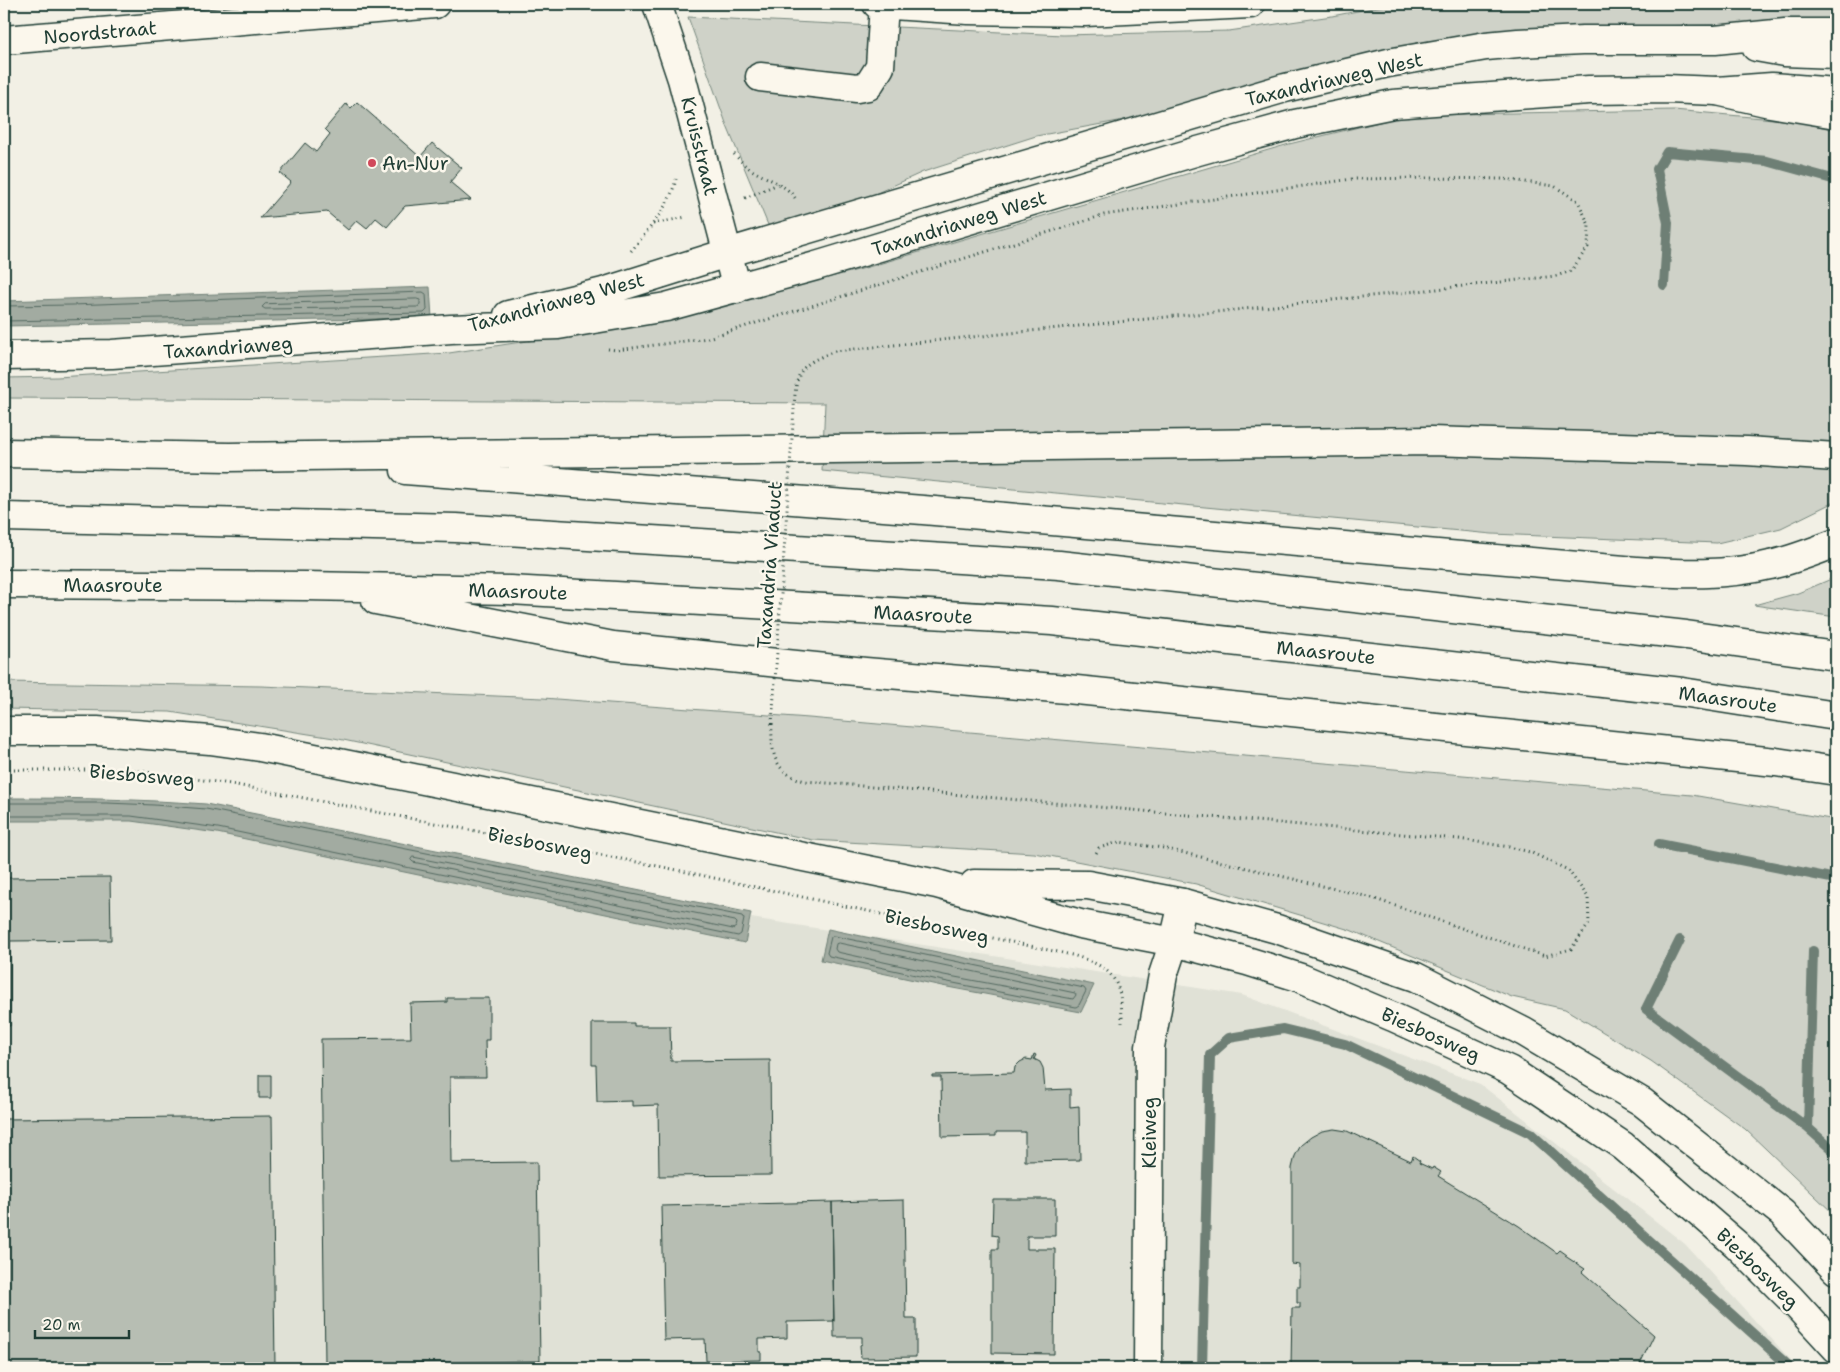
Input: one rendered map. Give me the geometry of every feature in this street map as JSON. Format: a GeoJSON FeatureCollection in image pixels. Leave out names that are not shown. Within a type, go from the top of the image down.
{"type":"FeatureCollection","features":[{"type":"Feature","properties":{"kind":"main road","name":"Noordstraat"},"geometry":{"type":"LineString","coordinates":[[4,40],[435,4]]}},
{"type":"Feature","properties":{"kind":"main road","name":"Kruisstraat"},"geometry":{"type":"LineString","coordinates":[[657,4],[682,79],[737,289]]}},
{"type":"Feature","properties":{"kind":"main road"},"geometry":{"type":"LineString","coordinates":[[877,4],[968,10],[1086,12],[1250,4]]}},
{"type":"Feature","properties":{"kind":"main road"},"geometry":{"type":"LineString","coordinates":[[760,77],[856,88],[868,86],[880,67],[884,4]]}},
{"type":"Feature","properties":{"kind":"main road","name":"Taxandriaweg West"},"geometry":{"type":"LineString","coordinates":[[451,329],[603,292],[727,253],[807,231],[1285,88],[1388,63],[1486,46],[1518,43],[1584,40],[1714,40],[1786,33],[1836,33]]}},
{"type":"Feature","properties":{"kind":"main road","name":"Taxandriaweg West"},"geometry":{"type":"LineString","coordinates":[[1714,40],[1784,52],[1836,54]]}},
{"type":"Feature","properties":{"kind":"main road","name":"Taxandriaweg West"},"geometry":{"type":"LineString","coordinates":[[451,329],[558,325],[666,307],[737,289],[1198,151],[1295,124],[1393,104],[1589,90],[1666,89],[1717,91],[1772,87],[1836,92]]}},
{"type":"Feature","properties":{"kind":"main road"},"geometry":{"type":"LineString","coordinates":[[1717,91],[1770,103],[1836,114]]}},
{"type":"Feature","properties":{"kind":"main road","name":"Taxandriaweg"},"geometry":{"type":"LineString","coordinates":[[4,356],[112,354],[451,329]]}},
{"type":"Feature","properties":{"kind":"main road"},"geometry":{"type":"LineString","coordinates":[[4,453],[229,457],[1431,441],[1747,451],[1836,457]]}},
{"type":"Feature","properties":{"kind":"main road"},"geometry":{"type":"LineString","coordinates":[[229,457],[923,510],[1685,574],[1735,571],[1771,565],[1836,543]]}},
{"type":"Feature","properties":{"kind":"main road"},"geometry":{"type":"LineString","coordinates":[[4,517],[456,528],[1059,565],[1686,635],[1836,656]]}},
{"type":"Feature","properties":{"kind":"main road","name":"Maasroute"},"geometry":{"type":"LineString","coordinates":[[4,584],[306,586],[510,590],[1052,621],[1682,692],[1836,716]]}},
{"type":"Feature","properties":{"kind":"main road"},"geometry":{"type":"LineString","coordinates":[[306,586],[613,646],[865,672],[1067,689],[1776,762],[1836,771]]}},
{"type":"Feature","properties":{"kind":"main road","name":"Biesbosweg"},"geometry":{"type":"LineString","coordinates":[[4,731],[97,731],[260,746],[937,884],[1080,924],[1174,942],[1247,961],[1301,978],[1393,1017],[1509,1070],[1623,1146],[1737,1245],[1836,1348]]}},
{"type":"Feature","properties":{"kind":"main road"},"geometry":{"type":"LineString","coordinates":[[1776,762],[1836,778]]}},
{"type":"Feature","properties":{"kind":"main road","name":"Biesbosweg"},"geometry":{"type":"LineString","coordinates":[[937,884],[1088,885],[1183,903],[1277,929],[1416,977],[1524,1032],[1642,1102],[1782,1213],[1836,1270]]}},
{"type":"Feature","properties":{"kind":"main road","name":"Kleiweg"},"geometry":{"type":"LineString","coordinates":[[1148,1368],[1150,1047],[1163,976],[1174,942],[1183,903]]}},
{"type":"Feature","properties":{"kind":"path","name":"Taxandria Viaduct"},"geometry":{"type":"LineString","coordinates":[[824,302],[1104,215],[1352,179],[1504,180],[1554,186],[1578,201],[1588,225],[1588,247],[1571,271],[1556,276],[1313,303],[836,351],[814,359],[805,365],[796,385],[772,724],[773,754],[779,766],[791,778],[805,781],[1459,839],[1509,847],[1530,852],[1568,870],[1588,897],[1589,924],[1571,949],[1546,956],[1369,897],[1163,848],[1119,842],[1099,848],[1093,859],[1088,885]]}},
{"type":"Feature","properties":{"kind":"path","name":"Biesbosweg"},"geometry":{"type":"LineString","coordinates":[[4,770],[132,770],[231,784],[663,866],[1072,955],[1080,924]]}},
{"type":"Feature","properties":{"kind":"shaded area"},"geometry":{"type":"Polygon","coordinates":[[[1393,4],[1836,4],[1836,23],[1571,27],[1157,114],[1036,136],[923,172],[820,219],[787,230],[768,225],[727,126],[688,17],[1063,35],[1229,31],[1332,16],[1393,4]]]}},
{"type":"Feature","properties":{"kind":"shaded area"},"geometry":{"type":"Polygon","coordinates":[[[1674,110],[1795,121],[1836,130],[1836,501],[1781,528],[1717,543],[1492,534],[822,471],[825,403],[4,398],[4,378],[57,377],[449,353],[653,322],[858,270],[1289,144],[1408,115],[1674,110]]]}},
{"type":"Feature","properties":{"kind":"shaded area"},"geometry":{"type":"Polygon","coordinates":[[[1836,577],[1836,617],[1754,605],[1798,593],[1836,577]]]}},
{"type":"Feature","properties":{"kind":"shaded area"},"geometry":{"type":"Polygon","coordinates":[[[4,682],[261,686],[543,698],[809,718],[1692,795],[1836,820],[1836,1216],[1745,1129],[1651,1061],[1565,1009],[1512,997],[1350,930],[1196,884],[1034,853],[813,840],[334,738],[170,712],[4,709],[4,682]]]}},
{"type":"Feature","properties":{"kind":"shaded area"},"geometry":{"type":"Polygon","coordinates":[[[4,811],[183,817],[649,902],[1242,995],[1480,1084],[1685,1244],[1798,1368],[4,1368],[4,811]]]}},
{"type":"Feature","properties":{"kind":"water"},"geometry":{"type":"Polygon","coordinates":[[[430,287],[432,318],[4,326],[4,301],[430,287]]]}},
{"type":"Feature","properties":{"kind":"water"},"geometry":{"type":"Polygon","coordinates":[[[4,798],[105,799],[206,804],[751,913],[745,943],[217,833],[131,821],[4,821],[4,798]]]}},
{"type":"Feature","properties":{"kind":"water"},"geometry":{"type":"Polygon","coordinates":[[[828,929],[1094,985],[1081,1012],[942,986],[821,960],[828,929]]]}},
{"type":"Feature","properties":{"kind":"building","name":"An-Nur"},"geometry":{"type":"Polygon","coordinates":[[[357,102],[420,157],[432,143],[462,168],[450,182],[471,200],[405,206],[387,227],[376,218],[367,228],[357,220],[348,230],[327,212],[260,218],[291,182],[280,173],[305,143],[316,152],[330,134],[325,129],[346,104],[351,108],[357,102]]]}},
{"type":"Feature","properties":{"kind":"building"},"geometry":{"type":"Polygon","coordinates":[[[4,112],[7,151],[4,148],[4,112]]]}},
{"type":"Feature","properties":{"kind":"building"},"geometry":{"type":"Polygon","coordinates":[[[110,877],[111,940],[10,941],[10,1026],[4,1026],[4,878],[110,877]]]}},
{"type":"Feature","properties":{"kind":"building"},"geometry":{"type":"Polygon","coordinates":[[[447,998],[489,998],[489,1040],[485,1040],[486,1077],[450,1077],[451,1163],[537,1162],[540,1361],[325,1364],[321,1039],[411,1038],[410,1003],[447,1002],[447,998]]]}},
{"type":"Feature","properties":{"kind":"building"},"geometry":{"type":"Polygon","coordinates":[[[592,1023],[634,1023],[634,1026],[670,1026],[671,1061],[770,1060],[771,1175],[659,1176],[658,1105],[632,1106],[632,1101],[597,1102],[596,1065],[592,1065],[592,1023]]]}},
{"type":"Feature","properties":{"kind":"building"},"geometry":{"type":"Polygon","coordinates":[[[1034,1054],[1036,1055],[1034,1059],[1040,1062],[1043,1068],[1045,1090],[1070,1089],[1070,1107],[1079,1106],[1080,1160],[1025,1161],[1025,1132],[996,1132],[996,1136],[942,1137],[941,1077],[932,1077],[932,1075],[1014,1073],[1015,1067],[1020,1062],[1026,1059],[1032,1060],[1034,1054]]]}},
{"type":"Feature","properties":{"kind":"building"},"geometry":{"type":"Polygon","coordinates":[[[259,1075],[271,1075],[271,1098],[259,1098],[259,1075]]]}},
{"type":"Feature","properties":{"kind":"building"},"geometry":{"type":"Polygon","coordinates":[[[272,1116],[275,1368],[4,1368],[4,1119],[272,1116]]]}},
{"type":"Feature","properties":{"kind":"building"},"geometry":{"type":"Polygon","coordinates":[[[1334,1129],[1347,1131],[1411,1161],[1413,1156],[1420,1161],[1419,1163],[1432,1169],[1433,1167],[1441,1172],[1438,1176],[1519,1226],[1557,1253],[1560,1250],[1567,1255],[1565,1256],[1585,1269],[1582,1272],[1654,1335],[1638,1368],[1291,1368],[1292,1308],[1300,1308],[1300,1303],[1297,1303],[1297,1287],[1300,1287],[1300,1265],[1292,1264],[1292,1168],[1295,1156],[1301,1145],[1322,1131],[1334,1129]]]}},
{"type":"Feature","properties":{"kind":"building"},"geometry":{"type":"Polygon","coordinates":[[[993,1199],[1055,1199],[1055,1236],[1027,1236],[1027,1249],[1055,1249],[1054,1354],[992,1353],[992,1249],[998,1249],[998,1236],[992,1235],[993,1199]]]}},
{"type":"Feature","properties":{"kind":"building"},"geometry":{"type":"Polygon","coordinates":[[[904,1200],[906,1319],[916,1319],[916,1357],[861,1358],[860,1345],[862,1344],[862,1337],[834,1337],[832,1202],[904,1200]]]}},
{"type":"Feature","properties":{"kind":"building"},"geometry":{"type":"Polygon","coordinates":[[[832,1202],[834,1321],[787,1322],[787,1338],[759,1339],[761,1360],[706,1361],[705,1339],[664,1340],[661,1206],[832,1202]]]}},
{"type":"Feature","properties":{"kind":"waterway"},"geometry":{"type":"LineString","coordinates":[[1664,285],[1668,223],[1657,169],[1667,152],[1767,161],[1836,180]]}},
{"type":"Feature","properties":{"kind":"waterway"},"geometry":{"type":"LineString","coordinates":[[1659,844],[1836,879]]}},
{"type":"Feature","properties":{"kind":"waterway"},"geometry":{"type":"LineString","coordinates":[[1680,940],[1646,1009],[1808,1128]]}},
{"type":"Feature","properties":{"kind":"waterway"},"geometry":{"type":"LineString","coordinates":[[1813,951],[1808,1128],[1836,1153]]}},
{"type":"Feature","properties":{"kind":"waterway"},"geometry":{"type":"LineString","coordinates":[[1202,1368],[1210,1055],[1229,1038],[1283,1029],[1345,1044],[1530,1133],[1791,1368]]}},
{"type":"Feature","properties":{"kind":"place","name":"An-Nur"},"geometry":{"type":"Point","coordinates":[372,163]}}]}
